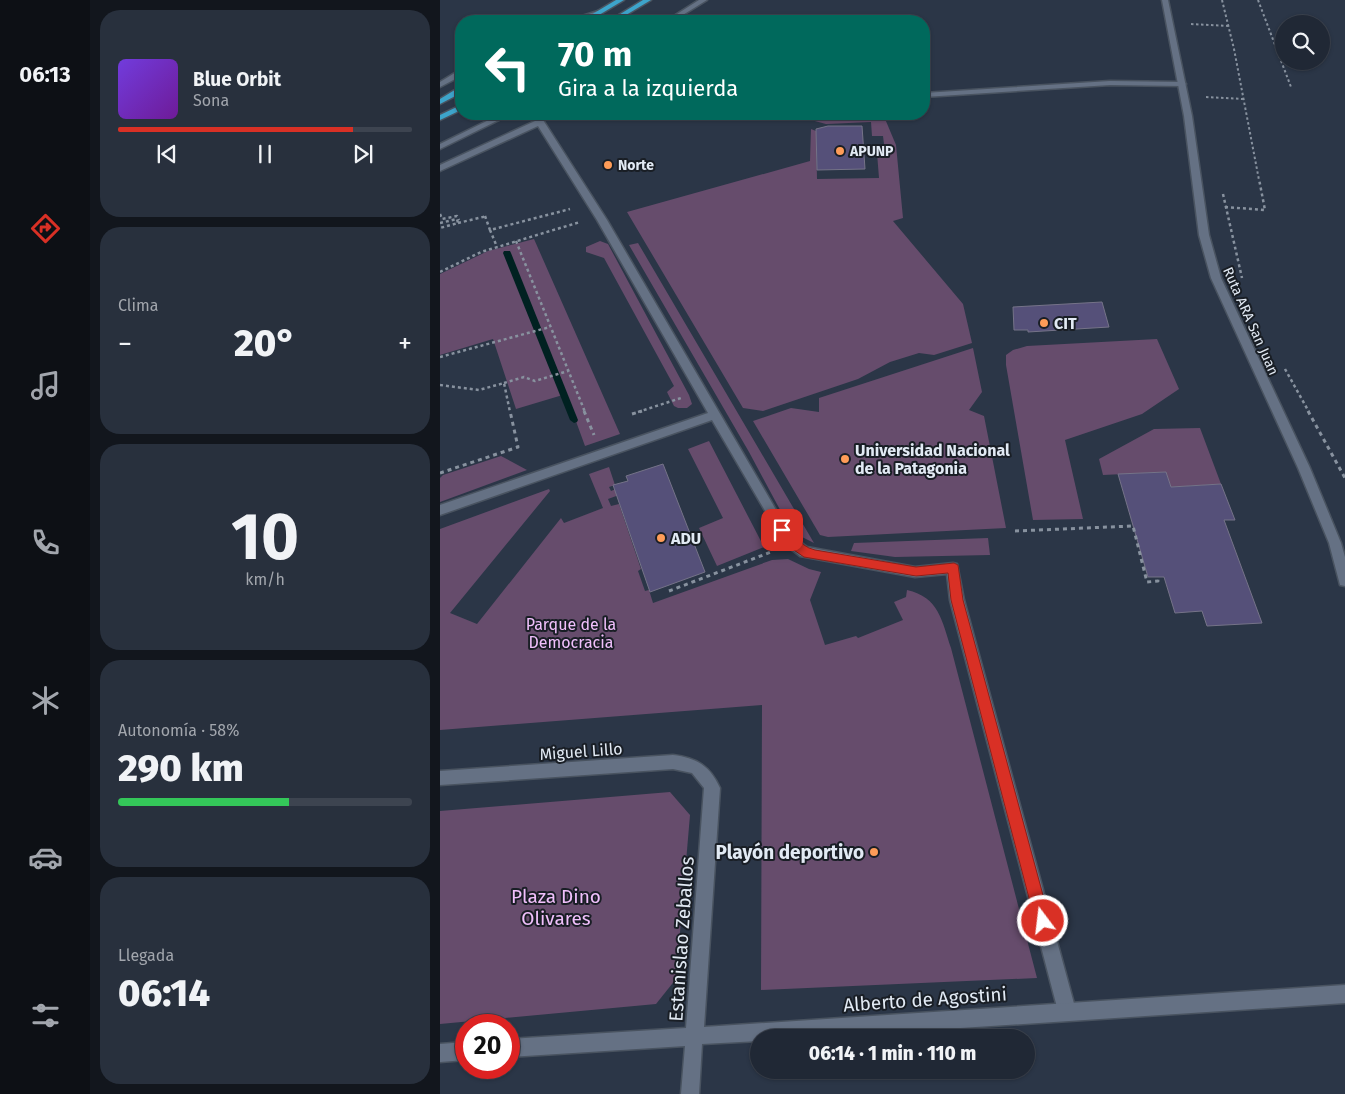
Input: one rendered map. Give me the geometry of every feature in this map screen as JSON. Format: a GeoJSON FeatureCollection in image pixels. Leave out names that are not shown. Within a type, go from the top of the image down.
{"type":"FeatureCollection","features":[{"type":"Feature","properties":{"kind":"main road"},"geometry":{"type":"LineString","coordinates":[[594,15],[621,0]]}},
{"type":"Feature","properties":{"kind":"main road"},"geometry":{"type":"LineString","coordinates":[[622,15],[648,0]]}},
{"type":"Feature","properties":{"kind":"main road"},"geometry":{"type":"LineString","coordinates":[[440,102],[455,93]]}},
{"type":"Feature","properties":{"kind":"main road"},"geometry":{"type":"LineString","coordinates":[[440,118],[455,110]]}},
{"type":"Feature","properties":{"kind":"street"},"geometry":{"type":"LineString","coordinates":[[679,15],[704,0]]}},
{"type":"Feature","properties":{"kind":"street","name":"Ruta ARA San Juan"},"geometry":{"type":"LineString","coordinates":[[1165,0],[1188,116],[1204,235],[1216,278],[1304,468],[1335,543],[1345,581]]}},
{"type":"Feature","properties":{"kind":"street"},"geometry":{"type":"LineString","coordinates":[[590,15],[598,13]]}},
{"type":"Feature","properties":{"kind":"street"},"geometry":{"type":"LineString","coordinates":[[440,85],[455,76]]}},
{"type":"Feature","properties":{"kind":"street"},"geometry":{"type":"LineString","coordinates":[[930,95],[1110,83],[1182,84]]}},
{"type":"Feature","properties":{"kind":"street"},"geometry":{"type":"LineString","coordinates":[[440,147],[495,120]]}},
{"type":"Feature","properties":{"kind":"street"},"geometry":{"type":"LineString","coordinates":[[440,168],[459,160],[533,120]]}},
{"type":"Feature","properties":{"kind":"street"},"geometry":{"type":"LineString","coordinates":[[538,120],[599,215],[714,415],[782,530],[792,543],[804,552],[916,572],[954,568],[957,600],[1067,1011]]}},
{"type":"Feature","properties":{"kind":"street"},"geometry":{"type":"LineString","coordinates":[[440,510],[714,415]]}},
{"type":"Feature","properties":{"kind":"street","name":"Miguel Lillo"},"geometry":{"type":"LineString","coordinates":[[440,778],[673,762],[694,765],[708,778],[712,788]]}},
{"type":"Feature","properties":{"kind":"street","name":"Estanislao Zeballos"},"geometry":{"type":"LineString","coordinates":[[690,1094],[696,1035],[712,788]]}},
{"type":"Feature","properties":{"kind":"street","name":"Alberto de Agostini"},"geometry":{"type":"LineString","coordinates":[[520,1047],[1345,994]]}},
{"type":"Feature","properties":{"kind":"street"},"geometry":{"type":"LineString","coordinates":[[440,1052],[455,1051]]}},
{"type":"Feature","properties":{"kind":"path"},"geometry":{"type":"LineString","coordinates":[[1222,0],[1229,26],[1265,210],[1225,207]]}},
{"type":"Feature","properties":{"kind":"path"},"geometry":{"type":"LineString","coordinates":[[1258,0],[1291,87]]}},
{"type":"Feature","properties":{"kind":"path"},"geometry":{"type":"LineString","coordinates":[[1192,33],[1191,24],[1229,26]]}},
{"type":"Feature","properties":{"kind":"path"},"geometry":{"type":"LineString","coordinates":[[1207,106],[1205,96],[1243,99]]}},
{"type":"Feature","properties":{"kind":"path"},"geometry":{"type":"LineString","coordinates":[[1222,189],[1242,279]]}},
{"type":"Feature","properties":{"kind":"path"},"geometry":{"type":"LineString","coordinates":[[490,230],[574,208]]}},
{"type":"Feature","properties":{"kind":"path"},"geometry":{"type":"LineString","coordinates":[[440,214],[442,219],[457,216],[459,223]]}},
{"type":"Feature","properties":{"kind":"path"},"geometry":{"type":"LineString","coordinates":[[440,228],[486,216],[496,247]]}},
{"type":"Feature","properties":{"kind":"path"},"geometry":{"type":"LineString","coordinates":[[440,223],[457,219],[459,223]]}},
{"type":"Feature","properties":{"kind":"path"},"geometry":{"type":"LineString","coordinates":[[440,272],[481,252],[580,222]]}},
{"type":"Feature","properties":{"kind":"path"},"geometry":{"type":"LineString","coordinates":[[516,241],[596,441]]}},
{"type":"Feature","properties":{"kind":"path"},"geometry":{"type":"LineString","coordinates":[[440,357],[550,327]]}},
{"type":"Feature","properties":{"kind":"path"},"geometry":{"type":"LineString","coordinates":[[1283,365],[1345,478]]}},
{"type":"Feature","properties":{"kind":"path"},"geometry":{"type":"LineString","coordinates":[[440,385],[479,390],[524,377],[535,381],[568,371]]}},
{"type":"Feature","properties":{"kind":"path"},"geometry":{"type":"LineString","coordinates":[[440,472],[518,447],[504,383]]}},
{"type":"Feature","properties":{"kind":"path"},"geometry":{"type":"LineString","coordinates":[[632,414],[701,391]]}},
{"type":"Feature","properties":{"kind":"path"},"geometry":{"type":"LineString","coordinates":[[1016,532],[1133,526],[1147,582],[1158,581],[1157,577]]}},
{"type":"Feature","properties":{"kind":"path"},"geometry":{"type":"LineString","coordinates":[[669,591],[776,550]]}},
{"type":"Feature","properties":{"kind":"green space"},"geometry":{"type":"Polygon","coordinates":[[[811,120],[886,120],[896,145],[903,218],[893,221],[963,304],[972,343],[934,355],[919,353],[890,362],[858,379],[763,411],[743,408],[627,212],[810,161],[811,129],[816,131],[817,179],[879,178],[877,153],[885,152],[883,136],[872,136],[871,122],[826,124],[811,120]]]}},
{"type":"Feature","properties":{"kind":"green space"},"geometry":{"type":"Polygon","coordinates":[[[534,239],[620,434],[585,446],[566,394],[516,409],[493,339],[440,355],[440,274],[488,251],[534,239]]]}},
{"type":"Feature","properties":{"kind":"green space"},"geometry":{"type":"Polygon","coordinates":[[[600,241],[608,244],[689,395],[692,404],[687,408],[674,406],[667,392],[674,386],[604,258],[586,252],[586,247],[600,241]]]}},
{"type":"Feature","properties":{"kind":"green space"},"geometry":{"type":"Polygon","coordinates":[[[638,243],[814,543],[798,535],[785,519],[749,452],[629,245],[638,243]]]}},
{"type":"Feature","properties":{"kind":"green space"},"geometry":{"type":"Polygon","coordinates":[[[1157,339],[1179,389],[1142,414],[1065,440],[1083,519],[1033,520],[1006,365],[1006,355],[1013,350],[1027,346],[1157,339]]]}},
{"type":"Feature","properties":{"kind":"green space"},"geometry":{"type":"Polygon","coordinates":[[[973,348],[982,392],[969,410],[984,416],[1006,528],[828,537],[820,535],[753,421],[791,408],[819,412],[819,398],[973,348]]]}},
{"type":"Feature","properties":{"kind":"green space"},"geometry":{"type":"Polygon","coordinates":[[[1200,428],[1221,484],[1171,487],[1165,472],[1103,475],[1099,459],[1154,429],[1200,428]]]}},
{"type":"Feature","properties":{"kind":"green space"},"geometry":{"type":"Polygon","coordinates":[[[709,441],[764,547],[717,566],[699,528],[723,518],[688,449],[709,441]]]}},
{"type":"Feature","properties":{"kind":"green space"},"geometry":{"type":"Polygon","coordinates":[[[501,456],[527,470],[440,502],[440,478],[443,475],[501,456]]]}},
{"type":"Feature","properties":{"kind":"green space","name":"Parque de la Democracia"},"geometry":{"type":"Polygon","coordinates":[[[609,467],[615,485],[609,487],[611,491],[616,489],[619,495],[608,499],[611,506],[619,504],[641,569],[638,571],[645,591],[649,590],[653,603],[772,560],[788,559],[809,569],[821,572],[810,600],[825,645],[856,636],[858,638],[903,620],[894,602],[906,597],[907,590],[918,593],[933,604],[942,620],[951,648],[1037,978],[761,990],[762,705],[440,730],[440,529],[549,489],[550,491],[450,613],[477,624],[561,518],[564,523],[603,508],[589,474],[609,467]]]}},
{"type":"Feature","properties":{"kind":"green space"},"geometry":{"type":"Polygon","coordinates":[[[988,538],[990,555],[895,557],[851,551],[854,543],[988,538]]]}},
{"type":"Feature","properties":{"kind":"green space","name":"Plaza Dino Olivares"},"geometry":{"type":"Polygon","coordinates":[[[670,792],[690,815],[676,979],[656,1004],[520,1017],[520,1014],[455,1014],[455,1023],[440,1024],[440,811],[670,792]]]}},
{"type":"Feature","properties":{"kind":"building","name":"APUNP"},"geometry":{"type":"Polygon","coordinates":[[[828,126],[862,126],[865,169],[817,170],[816,129],[828,126]]]}},
{"type":"Feature","properties":{"kind":"building"},"geometry":{"type":"Polygon","coordinates":[[[1102,302],[1109,327],[1028,332],[1028,330],[1014,330],[1013,307],[1102,302]]]}},
{"type":"Feature","properties":{"kind":"building","name":"ADU"},"geometry":{"type":"Polygon","coordinates":[[[663,464],[705,572],[650,592],[613,485],[628,481],[626,476],[663,464]]]}},
{"type":"Feature","properties":{"kind":"building"},"geometry":{"type":"Polygon","coordinates":[[[1166,472],[1171,487],[1221,484],[1235,520],[1224,520],[1262,623],[1207,626],[1202,611],[1175,613],[1164,577],[1148,577],[1118,474],[1166,472]]]}},
{"type":"Feature","properties":{"kind":"waterway"},"geometry":{"type":"LineString","coordinates":[[507,253],[574,420]]}},
{"type":"Feature","properties":{"kind":"place","name":"APUNP"},"geometry":{"type":"Point","coordinates":[840,151]}},
{"type":"Feature","properties":{"kind":"place","name":"Norte"},"geometry":{"type":"Point","coordinates":[608,165]}},
{"type":"Feature","properties":{"kind":"place","name":"CIT"},"geometry":{"type":"Point","coordinates":[1044,323]}},
{"type":"Feature","properties":{"kind":"place","name":"Universidad Nacional de la Patagonia"},"geometry":{"type":"Point","coordinates":[845,459]}},
{"type":"Feature","properties":{"kind":"place","name":"ADU"},"geometry":{"type":"Point","coordinates":[661,538]}},
{"type":"Feature","properties":{"kind":"place","name":"Playón deportivo"},"geometry":{"type":"Point","coordinates":[874,852]}},
{"type":"Feature","properties":{"kind":"route"},"geometry":{"type":"LineString","coordinates":[[782,530],[792,543],[804,552],[916,572],[954,568],[957,600],[1043,921]]}}]}
